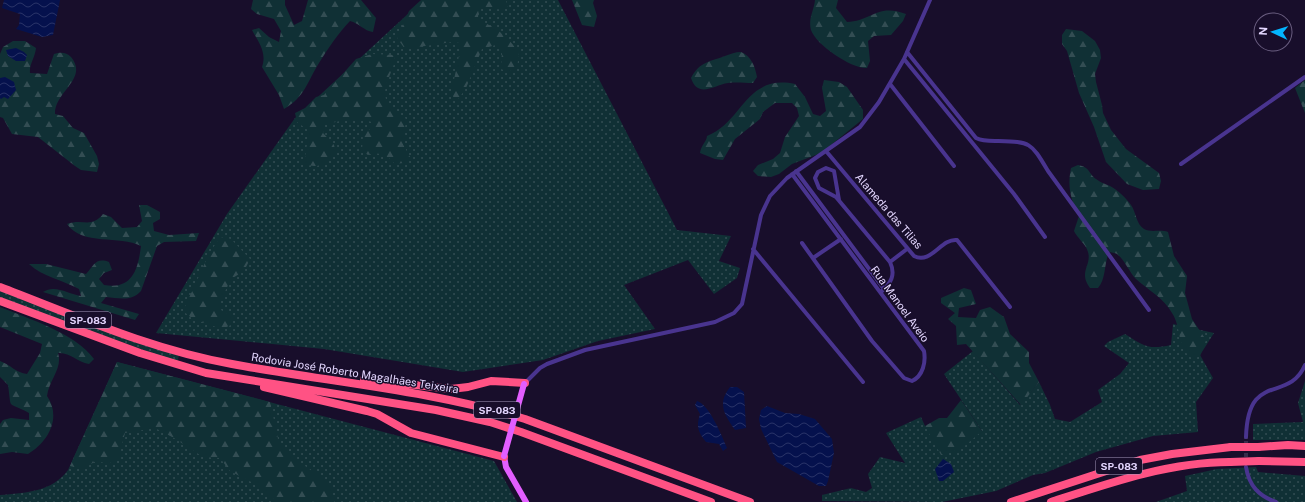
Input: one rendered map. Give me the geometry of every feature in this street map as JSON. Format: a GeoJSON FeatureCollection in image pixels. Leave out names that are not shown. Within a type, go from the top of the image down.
{"type":"FeatureCollection","features":[{"type":"Feature","properties":{"kind":"highway","name":"Rodovia José Roberto Magalhães Teixeira"},"geometry":{"type":"LineString","coordinates":[[0,287],[121,333],[177,350],[232,364],[403,390],[493,409],[533,422],[750,502]]}},
{"type":"Feature","properties":{"kind":"highway","name":"SP-083"},"geometry":{"type":"LineString","coordinates":[[0,302],[172,363],[224,377],[412,406],[482,420],[521,432],[711,502]]}},
{"type":"Feature","properties":{"kind":"highway"},"geometry":{"type":"LineString","coordinates":[[293,373],[451,388],[468,387],[491,381],[525,384]]}},
{"type":"Feature","properties":{"kind":"highway"},"geometry":{"type":"LineString","coordinates":[[224,377],[367,411],[377,414],[411,433],[504,456]]}},
{"type":"Feature","properties":{"kind":"highway","name":"SP-083"},"geometry":{"type":"LineString","coordinates":[[1012,502],[1140,460],[1172,454],[1231,447],[1288,445],[1305,446]]}},
{"type":"Feature","properties":{"kind":"highway","name":"SP-083"},"geometry":{"type":"LineString","coordinates":[[1051,502],[1118,480],[1167,469],[1230,462],[1305,462]]}},
{"type":"Feature","properties":{"kind":"main road"},"geometry":{"type":"LineString","coordinates":[[525,384],[504,456],[506,467],[526,502]]}},
{"type":"Feature","properties":{"kind":"street"},"geometry":{"type":"LineString","coordinates":[[525,384],[540,368],[547,364],[585,350],[715,322],[734,314],[742,304],[753,249],[764,206],[780,184],[792,174],[860,127],[890,84],[904,59],[930,0]]}},
{"type":"Feature","properties":{"kind":"street"},"geometry":{"type":"LineString","coordinates":[[907,52],[976,138],[986,141],[1010,141],[1031,145],[1048,171],[1150,310]]}},
{"type":"Feature","properties":{"kind":"street"},"geometry":{"type":"LineString","coordinates":[[904,59],[1014,194],[1045,237]]}},
{"type":"Feature","properties":{"kind":"street"},"geometry":{"type":"LineString","coordinates":[[1181,164],[1305,77]]}},
{"type":"Feature","properties":{"kind":"street"},"geometry":{"type":"LineString","coordinates":[[890,84],[954,166]]}},
{"type":"Feature","properties":{"kind":"street","name":"Alameda das Tilias"},"geometry":{"type":"LineString","coordinates":[[826,151],[914,256],[921,258],[930,255],[951,241],[957,240],[1010,307]]}},
{"type":"Feature","properties":{"kind":"street"},"geometry":{"type":"LineString","coordinates":[[796,171],[882,290],[892,280],[893,273],[890,262],[839,200],[832,193],[819,188],[816,184],[815,178],[820,170],[826,168],[834,171],[839,200]]}},
{"type":"Feature","properties":{"kind":"street","name":"Rua Manoel Aveio"},"geometry":{"type":"LineString","coordinates":[[792,174],[882,290],[924,351],[925,358],[922,371],[917,378],[912,380],[904,378],[872,341],[802,243]]}},
{"type":"Feature","properties":{"kind":"street"},"geometry":{"type":"LineString","coordinates":[[813,258],[841,239]]}},
{"type":"Feature","properties":{"kind":"street"},"geometry":{"type":"LineString","coordinates":[[753,249],[863,382]]}},
{"type":"Feature","properties":{"kind":"street"},"geometry":{"type":"LineString","coordinates":[[890,262],[908,249]]}},
{"type":"Feature","properties":{"kind":"street"},"geometry":{"type":"LineString","coordinates":[[1246,437],[1249,410],[1259,395],[1296,379],[1303,371],[1305,365]]}},
{"type":"Feature","properties":{"kind":"street"},"geometry":{"type":"LineString","coordinates":[[1246,467],[1250,484],[1256,491],[1265,498],[1276,502]]}},
{"type":"Feature","properties":{"kind":"green space"},"geometry":{"type":"Polygon","coordinates":[[[253,0],[285,0],[285,5],[294,25],[302,21],[308,0],[361,0],[376,18],[373,32],[350,21],[326,52],[305,89],[297,99],[284,109],[279,95],[262,67],[264,57],[263,53],[252,30],[259,28],[269,37],[279,42],[281,31],[274,19],[257,14],[251,9],[253,0]]]}},
{"type":"Feature","properties":{"kind":"green space"},"geometry":{"type":"Polygon","coordinates":[[[421,0],[506,0],[508,8],[479,9],[478,17],[503,35],[514,46],[519,53],[517,68],[508,72],[501,69],[502,51],[499,44],[482,49],[466,88],[457,101],[451,94],[460,51],[460,43],[452,42],[405,49],[397,38],[409,11],[421,0]]]}},
{"type":"Feature","properties":{"kind":"green space"},"geometry":{"type":"Polygon","coordinates":[[[423,0],[558,0],[677,230],[731,236],[719,261],[740,268],[737,278],[714,294],[688,260],[624,285],[655,329],[598,341],[543,360],[463,372],[324,349],[156,333],[227,214],[295,118],[423,0]]]}},
{"type":"Feature","properties":{"kind":"green space"},"geometry":{"type":"Polygon","coordinates":[[[572,0],[594,0],[593,3],[597,16],[594,27],[582,25],[572,0]]]}},
{"type":"Feature","properties":{"kind":"green space"},"geometry":{"type":"Polygon","coordinates":[[[815,0],[838,0],[836,8],[847,22],[863,19],[881,11],[888,10],[906,14],[903,21],[891,35],[874,36],[868,41],[870,61],[867,68],[860,67],[853,65],[835,55],[814,36],[811,30],[810,22],[815,0]]]}},
{"type":"Feature","properties":{"kind":"green space"},"geometry":{"type":"Polygon","coordinates":[[[1066,29],[1082,31],[1095,41],[1100,50],[1101,58],[1095,74],[1103,113],[1111,130],[1126,149],[1159,173],[1161,181],[1159,189],[1143,190],[1127,184],[1106,162],[1094,127],[1079,93],[1067,51],[1062,44],[1062,35],[1066,29]]]}},
{"type":"Feature","properties":{"kind":"green space"},"geometry":{"type":"Polygon","coordinates":[[[13,41],[25,41],[36,48],[30,67],[30,73],[47,74],[54,54],[63,53],[71,57],[75,65],[76,72],[74,79],[56,106],[55,114],[63,116],[73,128],[84,133],[97,156],[99,164],[97,172],[81,170],[38,137],[12,134],[3,118],[0,117],[0,54],[3,47],[13,41]]]}},
{"type":"Feature","properties":{"kind":"green space"},"geometry":{"type":"Polygon","coordinates":[[[737,52],[741,52],[750,59],[754,65],[757,77],[753,83],[728,83],[707,89],[698,88],[694,84],[691,78],[694,72],[702,65],[737,52]]]}},
{"type":"Feature","properties":{"kind":"green space"},"geometry":{"type":"Polygon","coordinates":[[[372,54],[395,55],[393,68],[386,86],[386,99],[395,111],[406,119],[403,144],[410,157],[403,163],[395,164],[383,155],[376,153],[368,155],[362,151],[363,134],[369,130],[374,123],[356,119],[325,125],[323,133],[334,145],[336,154],[322,165],[314,166],[304,164],[309,131],[297,122],[295,113],[305,108],[316,97],[324,95],[356,59],[372,54]]]}},
{"type":"Feature","properties":{"kind":"green space"},"geometry":{"type":"Polygon","coordinates":[[[824,80],[839,82],[847,87],[863,110],[863,119],[821,153],[792,164],[779,174],[771,177],[758,176],[753,171],[758,165],[773,159],[780,153],[785,137],[799,116],[797,108],[792,103],[775,103],[763,112],[760,119],[735,139],[723,160],[715,159],[700,153],[707,136],[719,129],[755,92],[765,86],[778,83],[795,84],[805,97],[813,114],[820,116],[826,111],[822,88],[824,80]]]}},
{"type":"Feature","properties":{"kind":"green space"},"geometry":{"type":"Polygon","coordinates":[[[1305,80],[1305,113],[1295,88],[1305,80]]]}},
{"type":"Feature","properties":{"kind":"green space"},"geometry":{"type":"Polygon","coordinates":[[[1078,165],[1085,167],[1093,177],[1122,194],[1133,208],[1141,227],[1150,231],[1168,232],[1174,256],[1187,276],[1185,293],[1192,319],[1206,340],[1200,356],[1193,359],[1188,354],[1184,349],[1175,319],[1169,308],[1136,279],[1117,254],[1109,252],[1101,284],[1098,288],[1090,288],[1085,277],[1089,257],[1085,246],[1074,231],[1079,216],[1072,199],[1069,181],[1071,168],[1078,165]]]}},
{"type":"Feature","properties":{"kind":"green space"},"geometry":{"type":"Polygon","coordinates":[[[139,205],[147,205],[160,212],[160,219],[153,223],[154,231],[169,235],[199,233],[196,241],[164,242],[157,246],[141,291],[129,298],[106,297],[101,303],[139,314],[135,320],[43,292],[57,289],[81,296],[79,289],[40,272],[29,264],[46,264],[86,274],[93,265],[101,260],[109,262],[112,270],[104,273],[99,279],[104,285],[114,286],[127,281],[132,276],[138,263],[141,246],[123,241],[91,238],[74,231],[67,224],[73,222],[95,221],[103,214],[111,217],[122,228],[137,227],[142,221],[139,205]]]}},
{"type":"Feature","properties":{"kind":"green space"},"geometry":{"type":"Polygon","coordinates":[[[220,237],[231,239],[250,259],[244,271],[231,279],[220,302],[221,310],[232,316],[231,325],[222,329],[193,319],[183,311],[209,254],[220,237]]]}},
{"type":"Feature","properties":{"kind":"green space"},"geometry":{"type":"Polygon","coordinates":[[[964,288],[971,290],[976,304],[959,308],[958,317],[976,318],[980,310],[990,307],[1004,317],[1010,334],[1029,352],[1029,363],[1039,382],[1021,405],[966,344],[957,345],[956,326],[948,319],[955,313],[941,303],[941,298],[964,288]]]}},
{"type":"Feature","properties":{"kind":"green space"},"geometry":{"type":"Polygon","coordinates":[[[0,290],[179,356],[177,362],[0,298],[0,290]]]}},
{"type":"Feature","properties":{"kind":"green space"},"geometry":{"type":"Polygon","coordinates":[[[0,307],[64,334],[86,350],[94,359],[89,364],[66,354],[58,353],[59,364],[47,396],[53,413],[51,429],[42,443],[28,454],[12,452],[0,454],[0,424],[3,420],[11,418],[29,420],[29,413],[11,404],[8,385],[0,377],[0,361],[20,372],[27,374],[40,353],[42,344],[0,327],[0,307]]]}},
{"type":"Feature","properties":{"kind":"green space"},"geometry":{"type":"Polygon","coordinates":[[[1173,324],[1214,333],[1200,355],[1213,378],[1196,402],[1198,432],[1153,436],[1096,452],[1045,473],[1033,475],[996,491],[942,502],[822,501],[822,495],[851,488],[866,492],[872,488],[868,474],[880,457],[905,463],[886,433],[921,417],[925,426],[982,431],[944,374],[973,351],[1020,405],[1039,382],[1055,419],[1070,422],[1102,402],[1098,390],[1120,374],[1129,363],[1104,346],[1108,342],[1125,334],[1146,346],[1157,347],[1171,345],[1173,324]]]}},
{"type":"Feature","properties":{"kind":"green space"},"geometry":{"type":"Polygon","coordinates":[[[117,362],[494,461],[517,502],[0,502],[0,495],[28,492],[46,487],[62,477],[68,470],[117,362]]]}},
{"type":"Feature","properties":{"kind":"green space"},"geometry":{"type":"Polygon","coordinates":[[[117,362],[270,402],[278,439],[294,458],[330,484],[335,502],[277,502],[257,485],[230,471],[220,458],[203,457],[174,438],[155,428],[125,433],[119,456],[109,464],[96,461],[83,469],[70,466],[117,362]]]}},
{"type":"Feature","properties":{"kind":"green space"},"geometry":{"type":"Polygon","coordinates":[[[1305,381],[1305,440],[1253,440],[1253,424],[1303,422],[1298,403],[1305,381]]]}},
{"type":"Feature","properties":{"kind":"green space"},"geometry":{"type":"Polygon","coordinates":[[[961,400],[982,431],[961,449],[941,455],[925,426],[939,418],[947,418],[961,400]]]}},
{"type":"Feature","properties":{"kind":"green space"},"geometry":{"type":"Polygon","coordinates":[[[1256,467],[1258,472],[1305,476],[1305,502],[1156,502],[1187,491],[1185,476],[1217,469],[1256,467]]]}},
{"type":"Feature","properties":{"kind":"water"},"geometry":{"type":"Polygon","coordinates":[[[4,0],[60,0],[53,35],[42,37],[16,29],[19,25],[20,14],[2,8],[4,0]]]}},
{"type":"Feature","properties":{"kind":"water"},"geometry":{"type":"Polygon","coordinates":[[[16,48],[27,55],[25,61],[16,61],[8,56],[6,50],[16,48]]]}},
{"type":"Feature","properties":{"kind":"water"},"geometry":{"type":"Polygon","coordinates":[[[5,77],[14,82],[16,90],[8,99],[4,97],[1,99],[0,78],[5,77]]]}},
{"type":"Feature","properties":{"kind":"water"},"geometry":{"type":"Polygon","coordinates":[[[730,387],[737,387],[744,392],[746,428],[735,430],[725,414],[723,404],[726,393],[730,387]]]}},
{"type":"Feature","properties":{"kind":"water"},"geometry":{"type":"Polygon","coordinates":[[[697,401],[702,403],[715,421],[727,448],[723,451],[719,444],[706,442],[701,435],[698,426],[700,414],[695,405],[697,401]]]}},
{"type":"Feature","properties":{"kind":"water"},"geometry":{"type":"Polygon","coordinates":[[[767,406],[785,413],[799,414],[815,419],[832,439],[834,453],[826,486],[819,486],[777,462],[761,429],[759,419],[761,410],[767,406]]]}},
{"type":"Feature","properties":{"kind":"water"},"geometry":{"type":"Polygon","coordinates":[[[943,459],[951,464],[954,472],[943,481],[939,481],[935,469],[943,459]]]}},
{"type":"Feature","properties":{"kind":"tunnel"},"geometry":{"type":"LineString","coordinates":[[1246,437],[1246,463]]}}]}
